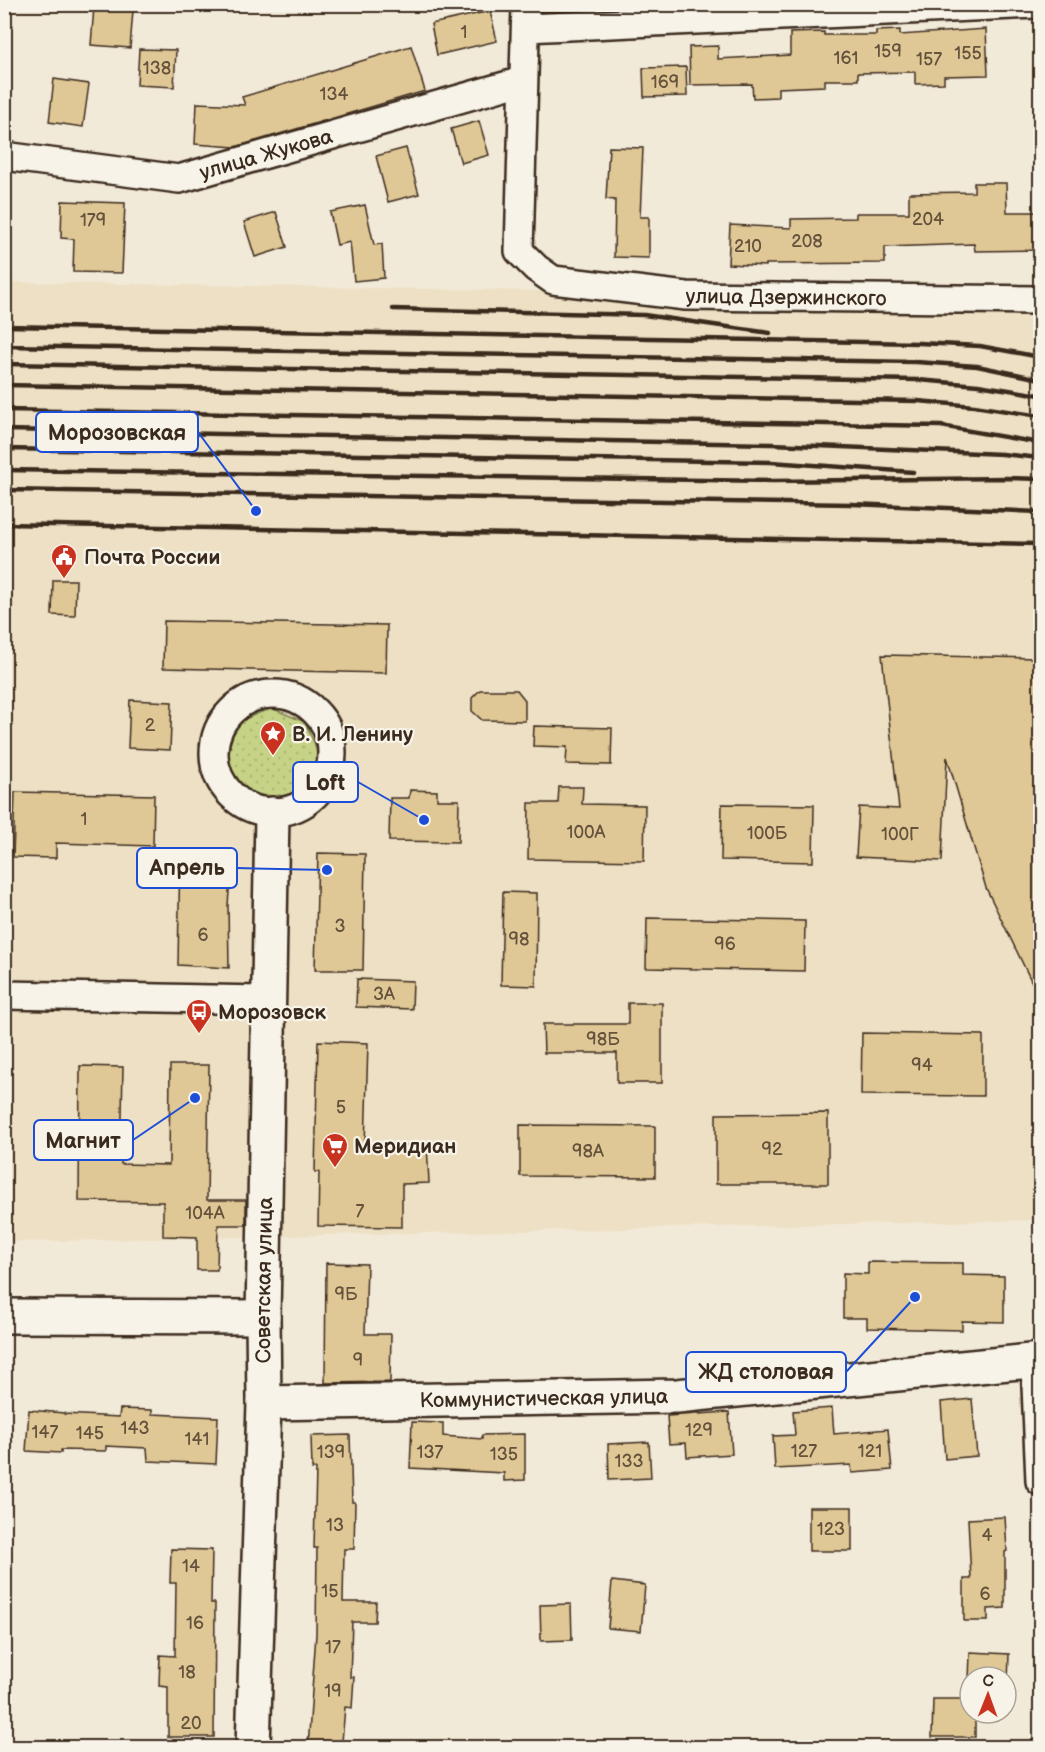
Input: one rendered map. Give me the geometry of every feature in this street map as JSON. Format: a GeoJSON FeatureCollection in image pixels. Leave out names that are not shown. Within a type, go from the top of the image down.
{"type":"FeatureCollection","features":[{"type":"Feature","properties":{"kind":"street"},"geometry":{"type":"LineString","coordinates":[[676,20],[698,4]]}},
{"type":"Feature","properties":{"kind":"street"},"geometry":{"type":"LineString","coordinates":[[522,81],[526,16],[676,20],[1036,4]]}},
{"type":"Feature","properties":{"kind":"street","name":"улица Жукова"},"geometry":{"type":"LineString","coordinates":[[4,156],[179,179],[522,81]]}},
{"type":"Feature","properties":{"kind":"street","name":"улица Дзержинского"},"geometry":{"type":"LineString","coordinates":[[522,81],[519,250],[536,268],[553,280],[686,296],[1041,300]]}},
{"type":"Feature","properties":{"kind":"street"},"geometry":{"type":"LineString","coordinates":[[274,693],[304,701],[312,709],[326,724],[333,754],[325,784],[302,806],[272,814],[242,805],[220,783],[213,752],[221,722],[244,700],[274,693]]}},
{"type":"Feature","properties":{"kind":"street","name":"Советская улица"},"geometry":{"type":"LineString","coordinates":[[253,1748],[264,1403],[263,1317],[272,814]]}},
{"type":"Feature","properties":{"kind":"street"},"geometry":{"type":"LineString","coordinates":[[4,995],[269,1000]]}},
{"type":"Feature","properties":{"kind":"street"},"geometry":{"type":"LineString","coordinates":[[4,1316],[263,1317]]}},
{"type":"Feature","properties":{"kind":"street"},"geometry":{"type":"LineString","coordinates":[[1038,1361],[1041,1481]]}},
{"type":"Feature","properties":{"kind":"street","name":"Коммунистическая улица"},"geometry":{"type":"LineString","coordinates":[[264,1403],[677,1396],[1038,1361]]}},
{"type":"Feature","properties":{"kind":"shaded area"},"geometry":{"type":"Polygon","coordinates":[[[4,282],[1040,299],[1040,1220],[5,1242],[4,282]]]}},
{"type":"Feature","properties":{"kind":"green space"},"geometry":{"type":"Polygon","coordinates":[[[271,708],[305,722],[319,754],[305,788],[272,802],[238,788],[225,755],[238,722],[271,708]]]}},
{"type":"Feature","properties":{"kind":"building"},"geometry":{"type":"Polygon","coordinates":[[[94,7],[133,10],[130,48],[91,45],[94,7]]]}},
{"type":"Feature","properties":{"kind":"building"},"geometry":{"type":"Polygon","coordinates":[[[490,11],[497,41],[437,55],[431,24],[490,11]]]}},
{"type":"Feature","properties":{"kind":"building"},"geometry":{"type":"Polygon","coordinates":[[[986,29],[988,75],[944,76],[944,83],[915,84],[915,72],[858,73],[858,80],[825,80],[825,86],[778,88],[778,97],[753,98],[752,84],[690,85],[689,47],[718,46],[718,59],[790,55],[790,33],[876,35],[876,31],[900,30],[900,35],[986,29]]]}},
{"type":"Feature","properties":{"kind":"building"},"geometry":{"type":"Polygon","coordinates":[[[411,46],[425,91],[235,147],[195,144],[197,103],[245,105],[242,97],[411,46]]]}},
{"type":"Feature","properties":{"kind":"building"},"geometry":{"type":"Polygon","coordinates":[[[139,49],[176,50],[174,87],[137,85],[139,49]]]}},
{"type":"Feature","properties":{"kind":"building"},"geometry":{"type":"Polygon","coordinates":[[[686,67],[687,96],[644,97],[643,68],[686,67]]]}},
{"type":"Feature","properties":{"kind":"building"},"geometry":{"type":"Polygon","coordinates":[[[54,79],[89,84],[83,127],[49,122],[54,79]]]}},
{"type":"Feature","properties":{"kind":"building"},"geometry":{"type":"Polygon","coordinates":[[[479,121],[489,155],[461,163],[451,129],[479,121]]]}},
{"type":"Feature","properties":{"kind":"building"},"geometry":{"type":"Polygon","coordinates":[[[609,147],[643,148],[640,217],[649,217],[649,258],[614,257],[615,200],[606,199],[609,147]]]}},
{"type":"Feature","properties":{"kind":"building"},"geometry":{"type":"Polygon","coordinates":[[[406,148],[419,194],[388,202],[376,156],[406,148]]]}},
{"type":"Feature","properties":{"kind":"building"},"geometry":{"type":"Polygon","coordinates":[[[974,183],[1006,183],[1007,212],[1041,212],[1041,250],[975,251],[974,244],[885,247],[885,263],[766,264],[766,266],[728,264],[730,225],[791,228],[791,219],[856,218],[856,213],[909,213],[909,193],[974,192],[974,183]]]}},
{"type":"Feature","properties":{"kind":"building"},"geometry":{"type":"Polygon","coordinates":[[[62,201],[125,203],[122,273],[73,272],[74,239],[61,238],[62,201]]]}},
{"type":"Feature","properties":{"kind":"building"},"geometry":{"type":"Polygon","coordinates":[[[365,205],[374,245],[382,244],[384,278],[354,281],[350,242],[337,245],[330,212],[365,205]]]}},
{"type":"Feature","properties":{"kind":"building"},"geometry":{"type":"Polygon","coordinates":[[[276,212],[287,247],[255,257],[244,222],[276,212]]]}},
{"type":"Feature","properties":{"kind":"building"},"geometry":{"type":"Polygon","coordinates":[[[53,580],[76,580],[75,616],[52,615],[53,580]]]}},
{"type":"Feature","properties":{"kind":"building"},"geometry":{"type":"Polygon","coordinates":[[[164,621],[387,625],[386,673],[163,668],[164,621]]]}},
{"type":"Feature","properties":{"kind":"building"},"geometry":{"type":"Polygon","coordinates":[[[882,655],[1041,658],[1041,1001],[986,888],[947,757],[942,861],[856,857],[859,807],[899,809],[882,655]]]}},
{"type":"Feature","properties":{"kind":"building"},"geometry":{"type":"Polygon","coordinates":[[[480,690],[517,690],[525,700],[525,721],[482,720],[472,711],[472,698],[480,690]]]}},
{"type":"Feature","properties":{"kind":"building"},"geometry":{"type":"Polygon","coordinates":[[[130,700],[172,702],[170,750],[128,748],[130,700]]]}},
{"type":"Feature","properties":{"kind":"building"},"geometry":{"type":"Polygon","coordinates":[[[534,726],[612,728],[611,765],[566,764],[567,747],[533,746],[534,726]]]}},
{"type":"Feature","properties":{"kind":"building"},"geometry":{"type":"Polygon","coordinates":[[[559,787],[583,787],[582,804],[645,805],[644,861],[528,859],[529,803],[558,803],[559,787]]]}},
{"type":"Feature","properties":{"kind":"building"},"geometry":{"type":"Polygon","coordinates":[[[410,790],[437,791],[437,800],[459,800],[458,842],[389,841],[390,798],[409,798],[410,790]]]}},
{"type":"Feature","properties":{"kind":"building"},"geometry":{"type":"Polygon","coordinates":[[[15,792],[154,795],[153,846],[56,843],[56,858],[13,857],[15,792]]]}},
{"type":"Feature","properties":{"kind":"building"},"geometry":{"type":"Polygon","coordinates":[[[722,804],[814,805],[813,862],[721,860],[722,804]]]}},
{"type":"Feature","properties":{"kind":"building"},"geometry":{"type":"Polygon","coordinates":[[[180,850],[232,852],[228,905],[229,968],[178,965],[180,850]]]}},
{"type":"Feature","properties":{"kind":"building"},"geometry":{"type":"Polygon","coordinates":[[[318,853],[365,854],[363,970],[315,970],[318,853]]]}},
{"type":"Feature","properties":{"kind":"building"},"geometry":{"type":"Polygon","coordinates":[[[503,892],[537,893],[536,986],[501,985],[503,892]]]}},
{"type":"Feature","properties":{"kind":"building"},"geometry":{"type":"Polygon","coordinates":[[[647,918],[805,921],[804,971],[646,968],[647,918]]]}},
{"type":"Feature","properties":{"kind":"building"},"geometry":{"type":"Polygon","coordinates":[[[357,979],[413,981],[412,1009],[356,1007],[357,979]]]}},
{"type":"Feature","properties":{"kind":"building"},"geometry":{"type":"Polygon","coordinates":[[[628,1003],[662,1003],[662,1083],[617,1083],[617,1053],[544,1053],[543,1024],[628,1024],[628,1003]]]}},
{"type":"Feature","properties":{"kind":"building"},"geometry":{"type":"Polygon","coordinates":[[[862,1033],[983,1035],[983,1096],[861,1095],[862,1033]]]}},
{"type":"Feature","properties":{"kind":"building"},"geometry":{"type":"Polygon","coordinates":[[[318,1041],[368,1043],[365,1147],[427,1144],[429,1183],[402,1184],[402,1227],[318,1226],[319,1172],[315,1172],[318,1041]]]}},
{"type":"Feature","properties":{"kind":"building"},"geometry":{"type":"Polygon","coordinates":[[[170,1065],[209,1065],[207,1200],[246,1200],[246,1225],[218,1225],[217,1270],[197,1270],[197,1237],[163,1236],[163,1202],[79,1201],[80,1066],[123,1067],[121,1164],[169,1165],[170,1065]]]}},
{"type":"Feature","properties":{"kind":"building"},"geometry":{"type":"Polygon","coordinates":[[[828,1113],[828,1184],[716,1184],[716,1114],[828,1113]]]}},
{"type":"Feature","properties":{"kind":"building"},"geometry":{"type":"Polygon","coordinates":[[[520,1125],[655,1126],[655,1177],[520,1176],[520,1125]]]}},
{"type":"Feature","properties":{"kind":"building"},"geometry":{"type":"Polygon","coordinates":[[[868,1262],[963,1263],[963,1275],[1004,1276],[1004,1322],[962,1321],[962,1330],[867,1328],[867,1318],[843,1318],[843,1273],[868,1274],[868,1262]]]}},
{"type":"Feature","properties":{"kind":"building"},"geometry":{"type":"Polygon","coordinates":[[[326,1263],[367,1264],[365,1334],[391,1334],[390,1382],[325,1383],[326,1263]]]}},
{"type":"Feature","properties":{"kind":"building"},"geometry":{"type":"Polygon","coordinates":[[[972,1399],[977,1456],[945,1459],[941,1402],[972,1399]]]}},
{"type":"Feature","properties":{"kind":"building"},"geometry":{"type":"Polygon","coordinates":[[[832,1408],[834,1434],[888,1429],[892,1470],[852,1473],[851,1465],[775,1469],[773,1436],[795,1435],[793,1411],[832,1408]]]}},
{"type":"Feature","properties":{"kind":"building"},"geometry":{"type":"Polygon","coordinates":[[[120,1409],[152,1410],[152,1414],[218,1417],[216,1464],[148,1461],[147,1448],[106,1446],[106,1451],[61,1450],[61,1453],[26,1451],[29,1410],[119,1417],[120,1409]]]}},
{"type":"Feature","properties":{"kind":"building"},"geometry":{"type":"Polygon","coordinates":[[[729,1412],[732,1454],[687,1457],[686,1443],[669,1444],[667,1416],[729,1412]]]}},
{"type":"Feature","properties":{"kind":"building"},"geometry":{"type":"Polygon","coordinates":[[[412,1422],[443,1423],[443,1436],[482,1439],[482,1435],[525,1434],[525,1480],[504,1481],[504,1473],[410,1468],[412,1422]]]}},
{"type":"Feature","properties":{"kind":"building"},"geometry":{"type":"Polygon","coordinates":[[[350,1435],[352,1502],[355,1502],[354,1549],[344,1549],[343,1602],[376,1602],[375,1622],[352,1622],[350,1677],[354,1677],[352,1708],[345,1707],[342,1742],[335,1741],[334,1748],[308,1748],[316,1634],[317,1548],[314,1548],[316,1469],[312,1469],[311,1436],[350,1435]]]}},
{"type":"Feature","properties":{"kind":"building"},"geometry":{"type":"Polygon","coordinates":[[[649,1442],[651,1478],[609,1480],[608,1444],[649,1442]]]}},
{"type":"Feature","properties":{"kind":"building"},"geometry":{"type":"Polygon","coordinates":[[[809,1507],[852,1507],[852,1551],[809,1551],[809,1507]]]}},
{"type":"Feature","properties":{"kind":"building"},"geometry":{"type":"Polygon","coordinates":[[[1005,1517],[1007,1551],[1005,1552],[1005,1608],[988,1609],[988,1621],[964,1621],[964,1579],[971,1579],[968,1519],[1005,1517]]]}},
{"type":"Feature","properties":{"kind":"building"},"geometry":{"type":"Polygon","coordinates":[[[171,1549],[212,1550],[211,1603],[215,1603],[214,1737],[168,1737],[168,1687],[159,1686],[160,1655],[175,1656],[176,1583],[170,1583],[171,1549]]]}},
{"type":"Feature","properties":{"kind":"building"},"geometry":{"type":"Polygon","coordinates":[[[612,1581],[645,1585],[641,1631],[608,1628],[612,1581]]]}},
{"type":"Feature","properties":{"kind":"building"},"geometry":{"type":"Polygon","coordinates":[[[571,1604],[572,1640],[541,1641],[540,1605],[571,1604]]]}},
{"type":"Feature","properties":{"kind":"building"},"geometry":{"type":"Polygon","coordinates":[[[970,1652],[1009,1654],[1009,1665],[970,1665],[970,1652]]]}},
{"type":"Feature","properties":{"kind":"building"},"geometry":{"type":"Polygon","coordinates":[[[933,1699],[958,1699],[958,1725],[975,1725],[975,1737],[932,1737],[933,1699]]]}},
{"type":"Feature","properties":{"kind":"railway"},"geometry":{"type":"LineString","coordinates":[[393,309],[644,315],[770,333]]}},
{"type":"Feature","properties":{"kind":"railway"},"geometry":{"type":"LineString","coordinates":[[4,326],[919,343],[980,346],[1040,357]]}},
{"type":"Feature","properties":{"kind":"railway"},"geometry":{"type":"LineString","coordinates":[[4,346],[916,362],[977,366],[1040,379]]}},
{"type":"Feature","properties":{"kind":"railway"},"geometry":{"type":"LineString","coordinates":[[4,364],[918,380],[978,385],[1040,395]]}},
{"type":"Feature","properties":{"kind":"railway"},"geometry":{"type":"LineString","coordinates":[[4,385],[918,401],[974,406],[1040,416]]}},
{"type":"Feature","properties":{"kind":"railway"},"geometry":{"type":"LineString","coordinates":[[4,410],[941,426],[1040,443]]}},
{"type":"Feature","properties":{"kind":"railway"},"geometry":{"type":"LineString","coordinates":[[4,430],[772,444],[1002,454],[1040,458]]}},
{"type":"Feature","properties":{"kind":"railway"},"geometry":{"type":"LineString","coordinates":[[4,449],[771,462],[913,472]]}},
{"type":"Feature","properties":{"kind":"railway"},"geometry":{"type":"LineString","coordinates":[[4,470],[774,481],[1040,479]]}},
{"type":"Feature","properties":{"kind":"railway"},"geometry":{"type":"LineString","coordinates":[[4,490],[852,504],[1040,512]]}},
{"type":"Feature","properties":{"kind":"railway"},"geometry":{"type":"LineString","coordinates":[[4,524],[1040,544]]}},
{"type":"Feature","properties":{"kind":"place","name":"Морозовская"},"geometry":{"type":"Point","coordinates":[256,511]}},
{"type":"Feature","properties":{"kind":"place","name":"Почта России"},"geometry":{"type":"Point","coordinates":[64,580]}},
{"type":"Feature","properties":{"kind":"place","name":"В. И. Ленину"},"geometry":{"type":"Point","coordinates":[273,757]}},
{"type":"Feature","properties":{"kind":"place","name":"Loft"},"geometry":{"type":"Point","coordinates":[424,820]}},
{"type":"Feature","properties":{"kind":"place","name":"Апрель"},"geometry":{"type":"Point","coordinates":[327,870]}},
{"type":"Feature","properties":{"kind":"place","name":"Морозовск"},"geometry":{"type":"Point","coordinates":[199,1035]}},
{"type":"Feature","properties":{"kind":"place","name":"Магнит"},"geometry":{"type":"Point","coordinates":[195,1098]}},
{"type":"Feature","properties":{"kind":"place","name":"Меридиан"},"geometry":{"type":"Point","coordinates":[335,1169]}},
{"type":"Feature","properties":{"kind":"place","name":"ЖД столовая"},"geometry":{"type":"Point","coordinates":[915,1297]}}]}
